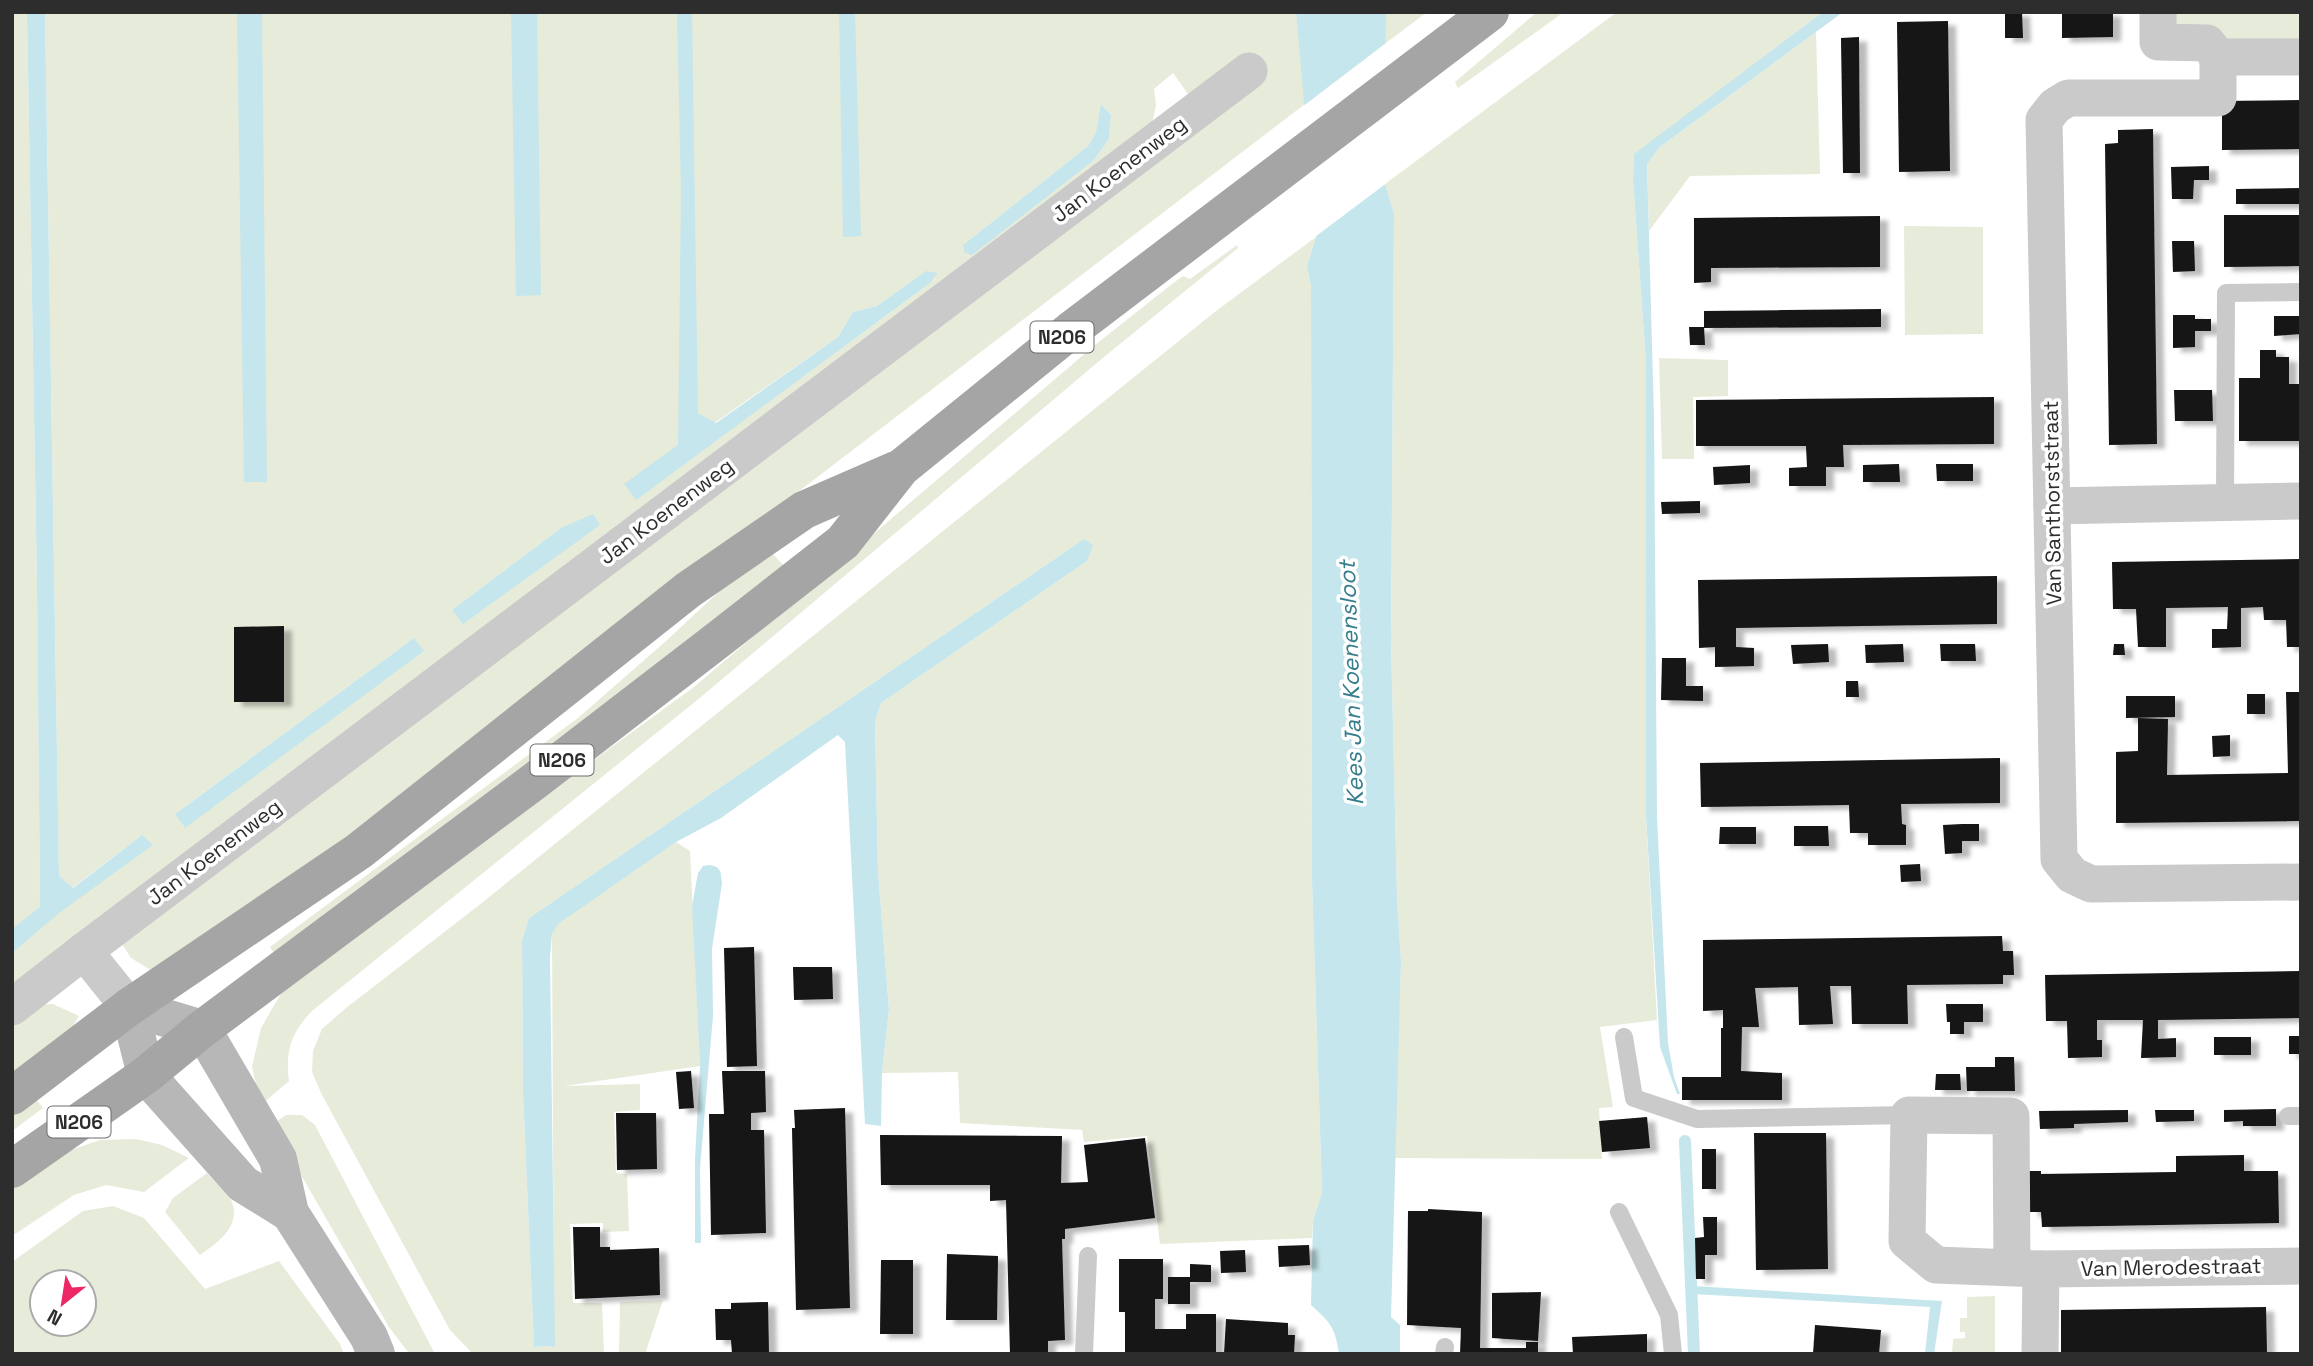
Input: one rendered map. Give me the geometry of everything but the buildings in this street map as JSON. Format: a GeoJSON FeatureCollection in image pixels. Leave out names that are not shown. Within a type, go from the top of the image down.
{"type":"FeatureCollection","features":[{"type":"Feature","properties":{"kind":"main road","name":"N206"},"geometry":{"type":"LineString","coordinates":[[12,1170],[146,1075],[202,1030],[532,783],[843,542],[901,468],[1070,331],[1227,209],[1478,21]]}},
{"type":"Feature","properties":{"kind":"main road","name":"N206"},"geometry":{"type":"LineString","coordinates":[[12,1096],[130,1007],[359,851],[688,590],[804,510],[901,468]]}},
{"type":"Feature","properties":{"kind":"street"},"geometry":{"type":"LineString","coordinates":[[2158,12],[2158,42],[2207,43],[2218,57],[2301,57]]}},
{"type":"Feature","properties":{"kind":"street","name":"Van Santhorststraat"},"geometry":{"type":"LineString","coordinates":[[2218,57],[2218,98],[2068,98],[2055,106],[2044,120],[2059,859],[2072,875],[2091,884],[2301,882]]}},
{"type":"Feature","properties":{"kind":"street","name":"Jan Koenenweg"},"geometry":{"type":"LineString","coordinates":[[12,1007],[1249,71]]}},
{"type":"Feature","properties":{"kind":"street"},"geometry":{"type":"LineString","coordinates":[[2052,506],[2301,501]]}},
{"type":"Feature","properties":{"kind":"street"},"geometry":{"type":"LineString","coordinates":[[84,951],[130,1007],[146,1075],[243,1185],[290,1213]]}},
{"type":"Feature","properties":{"kind":"street"},"geometry":{"type":"LineString","coordinates":[[130,1007],[202,1030],[278,1159],[290,1213],[369,1337],[376,1354]]}},
{"type":"Feature","properties":{"kind":"street"},"geometry":{"type":"LineString","coordinates":[[1909,1115],[2011,1116],[2027,1269],[2040,1354]]}},
{"type":"Feature","properties":{"kind":"street","name":"Van Merodestraat"},"geometry":{"type":"LineString","coordinates":[[1909,1115],[1907,1241],[1936,1265],[2027,1269],[2301,1266]]}},
{"type":"Feature","properties":{"kind":"lane"},"geometry":{"type":"LineString","coordinates":[[2225,502],[2226,293],[2301,292]]}},
{"type":"Feature","properties":{"kind":"lane"},"geometry":{"type":"LineString","coordinates":[[1624,1037],[1634,1098],[1697,1119],[1909,1115]]}},
{"type":"Feature","properties":{"kind":"lane"},"geometry":{"type":"LineString","coordinates":[[1619,1212],[1669,1315],[1674,1354]]}},
{"type":"Feature","properties":{"kind":"lane"},"geometry":{"type":"LineString","coordinates":[[1084,1354],[1088,1256]]}},
{"type":"Feature","properties":{"kind":"green space"},"geometry":{"type":"Polygon","coordinates":[[[12,12],[27,12],[40,908],[12,929],[12,12]]]}},
{"type":"Feature","properties":{"kind":"green space"},"geometry":{"type":"Polygon","coordinates":[[[45,12],[1296,12],[1305,104],[330,850],[155,973],[131,958],[120,941],[1191,98],[1173,73],[1154,89],[1156,105],[1152,124],[12,986],[12,953],[142,835],[72,888],[59,876],[45,12]],[[1102,105],[1096,134],[1088,146],[963,245],[964,252],[1094,160],[1109,139],[1111,115],[1102,105]],[[926,271],[877,306],[853,312],[838,337],[625,485],[636,499],[930,283],[926,271]],[[561,528],[452,610],[463,623],[561,528]],[[414,638],[176,813],[184,827],[423,651],[414,638]]]}},
{"type":"Feature","properties":{"kind":"green space"},"geometry":{"type":"Polygon","coordinates":[[[1386,12],[1427,12],[1386,43],[1386,12]]]}},
{"type":"Feature","properties":{"kind":"green space"},"geometry":{"type":"Polygon","coordinates":[[[1537,12],[1564,12],[1458,88],[1455,82],[1537,12]]]}},
{"type":"Feature","properties":{"kind":"green space"},"geometry":{"type":"Polygon","coordinates":[[[1617,12],[1823,12],[1634,155],[1633,179],[1646,363],[1646,816],[1657,1020],[1600,1027],[1613,1107],[1599,1108],[1602,1159],[1394,1158],[1401,962],[1391,640],[1394,214],[1385,184],[1617,12]]]}},
{"type":"Feature","properties":{"kind":"green space"},"geometry":{"type":"Polygon","coordinates":[[[2166,12],[2301,12],[2301,44],[2166,38],[2166,12]]]}},
{"type":"Feature","properties":{"kind":"green space"},"geometry":{"type":"Polygon","coordinates":[[[1816,32],[1820,174],[1690,176],[1649,231],[1647,164],[1660,147],[1816,32]]]}},
{"type":"Feature","properties":{"kind":"green space"},"geometry":{"type":"Polygon","coordinates":[[[1904,226],[1983,227],[1983,334],[1905,335],[1904,226]]]}},
{"type":"Feature","properties":{"kind":"green space"},"geometry":{"type":"Polygon","coordinates":[[[1316,237],[1307,266],[1311,285],[1312,880],[1322,1192],[1313,1221],[1312,1238],[1160,1244],[1147,1136],[1084,1142],[1082,1130],[960,1123],[958,1072],[882,1073],[889,1009],[878,872],[875,721],[881,703],[1087,561],[1084,539],[529,918],[522,940],[523,1093],[534,1347],[554,1346],[552,934],[558,923],[676,842],[690,851],[700,1066],[564,1086],[640,1084],[640,1110],[614,1112],[616,1173],[627,1174],[629,1231],[603,1232],[603,1223],[570,1224],[573,1303],[602,1303],[604,1354],[471,1352],[450,1330],[322,1095],[312,1072],[313,1051],[322,1029],[1216,311],[1316,237]]]}},
{"type":"Feature","properties":{"kind":"green space"},"geometry":{"type":"Polygon","coordinates":[[[1237,245],[1238,248],[1104,357],[701,697],[312,1011],[291,1043],[288,1060],[289,1081],[261,1105],[252,1067],[261,1028],[290,978],[694,687],[1095,345],[1183,276],[1190,279],[1237,245]]]}},
{"type":"Feature","properties":{"kind":"green space"},"geometry":{"type":"Polygon","coordinates":[[[1659,358],[1728,360],[1728,396],[1693,397],[1694,459],[1662,459],[1659,358]]]}},
{"type":"Feature","properties":{"kind":"green space"},"geometry":{"type":"Polygon","coordinates":[[[770,551],[789,571],[277,958],[270,947],[578,718],[739,573],[770,551]]]}},
{"type":"Feature","properties":{"kind":"green space"},"geometry":{"type":"Polygon","coordinates":[[[53,1004],[79,1016],[64,1041],[12,1079],[12,1017],[26,1005],[53,1004]]]}},
{"type":"Feature","properties":{"kind":"green space"},"geometry":{"type":"Polygon","coordinates":[[[35,1098],[43,1108],[12,1131],[12,1115],[35,1098]]]}},
{"type":"Feature","properties":{"kind":"green space"},"geometry":{"type":"Polygon","coordinates":[[[286,1115],[302,1115],[315,1125],[435,1354],[408,1352],[389,1327],[272,1125],[286,1115]]]}},
{"type":"Feature","properties":{"kind":"green space"},"geometry":{"type":"Polygon","coordinates":[[[136,1139],[162,1145],[189,1158],[144,1192],[106,1185],[74,1195],[12,1236],[12,1185],[50,1157],[100,1140],[136,1139]]]}},
{"type":"Feature","properties":{"kind":"green space"},"geometry":{"type":"Polygon","coordinates":[[[207,1173],[227,1194],[234,1211],[226,1233],[200,1255],[165,1212],[173,1198],[207,1173]]]}},
{"type":"Feature","properties":{"kind":"green space"},"geometry":{"type":"Polygon","coordinates":[[[113,1206],[144,1218],[205,1289],[279,1261],[340,1344],[344,1354],[12,1354],[12,1262],[83,1211],[113,1206]]]}},
{"type":"Feature","properties":{"kind":"green space"},"geometry":{"type":"Polygon","coordinates":[[[1995,1296],[1995,1354],[1952,1354],[1953,1339],[1965,1338],[1965,1332],[1960,1332],[1960,1318],[1967,1318],[1967,1297],[1995,1296]]]}},
{"type":"Feature","properties":{"kind":"green space"},"geometry":{"type":"Polygon","coordinates":[[[663,1300],[645,1354],[619,1354],[620,1302],[663,1300]]]}},
{"type":"Feature","properties":{"kind":"water"},"geometry":{"type":"Polygon","coordinates":[[[27,12],[45,12],[59,876],[73,888],[142,835],[153,845],[59,913],[12,953],[12,929],[40,907],[27,12]]]}},
{"type":"Feature","properties":{"kind":"water"},"geometry":{"type":"Polygon","coordinates":[[[237,12],[262,12],[267,482],[244,482],[237,12]]]}},
{"type":"Feature","properties":{"kind":"water"},"geometry":{"type":"Polygon","coordinates":[[[511,12],[537,12],[541,295],[516,296],[511,12]]]}},
{"type":"Feature","properties":{"kind":"water"},"geometry":{"type":"Polygon","coordinates":[[[677,12],[692,12],[698,413],[716,423],[838,337],[853,312],[877,306],[926,271],[937,273],[930,283],[636,500],[624,484],[678,445],[681,193],[677,12]]]}},
{"type":"Feature","properties":{"kind":"water"},"geometry":{"type":"Polygon","coordinates":[[[839,12],[855,12],[861,236],[843,237],[839,12]]]}},
{"type":"Feature","properties":{"kind":"water","name":"Kees Jan Koenensloot"},"geometry":{"type":"Polygon","coordinates":[[[1296,12],[1386,12],[1385,184],[1394,214],[1391,640],[1401,961],[1391,1317],[1400,1325],[1400,1354],[1339,1354],[1331,1326],[1311,1305],[1313,1221],[1322,1192],[1312,880],[1311,286],[1307,266],[1316,237],[1296,12]]]}},
{"type":"Feature","properties":{"kind":"water"},"geometry":{"type":"Polygon","coordinates":[[[1823,12],[1843,12],[1660,147],[1647,164],[1654,417],[1657,817],[1668,1043],[1680,1094],[1677,1094],[1660,1047],[1646,816],[1646,363],[1633,179],[1634,154],[1823,12]]]}},
{"type":"Feature","properties":{"kind":"water"},"geometry":{"type":"Polygon","coordinates":[[[1101,104],[1111,115],[1109,139],[1094,160],[972,255],[964,252],[963,245],[1088,146],[1096,133],[1101,104]]]}},
{"type":"Feature","properties":{"kind":"water"},"geometry":{"type":"Polygon","coordinates":[[[593,514],[600,525],[463,624],[452,610],[561,528],[593,514]]]}},
{"type":"Feature","properties":{"kind":"water"},"geometry":{"type":"Polygon","coordinates":[[[1084,539],[1093,545],[1087,561],[881,703],[875,721],[878,872],[889,1009],[882,1073],[881,1126],[865,1124],[845,742],[838,735],[721,818],[676,842],[558,924],[552,934],[550,957],[555,1346],[534,1347],[523,1093],[522,940],[529,918],[1084,539]]]}},
{"type":"Feature","properties":{"kind":"water"},"geometry":{"type":"Polygon","coordinates":[[[414,638],[424,651],[185,828],[175,814],[414,638]]]}},
{"type":"Feature","properties":{"kind":"water"},"geometry":{"type":"Polygon","coordinates":[[[710,865],[720,871],[722,883],[712,949],[713,1016],[700,1168],[701,1243],[695,1243],[695,1159],[700,1066],[692,906],[698,873],[703,866],[710,865]]]}},
{"type":"Feature","properties":{"kind":"water"},"geometry":{"type":"Polygon","coordinates":[[[1692,1286],[1942,1301],[1934,1354],[1925,1354],[1930,1307],[1692,1294],[1692,1286]]]}},
{"type":"Feature","properties":{"kind":"pier"},"geometry":{"type":"Polygon","coordinates":[[[1390,40],[1388,182],[1311,240],[1302,107],[1390,40]]]}},
{"type":"Feature","properties":{"kind":"waterway"},"geometry":{"type":"LineString","coordinates":[[1685,1141],[1694,1354]]}}]}
